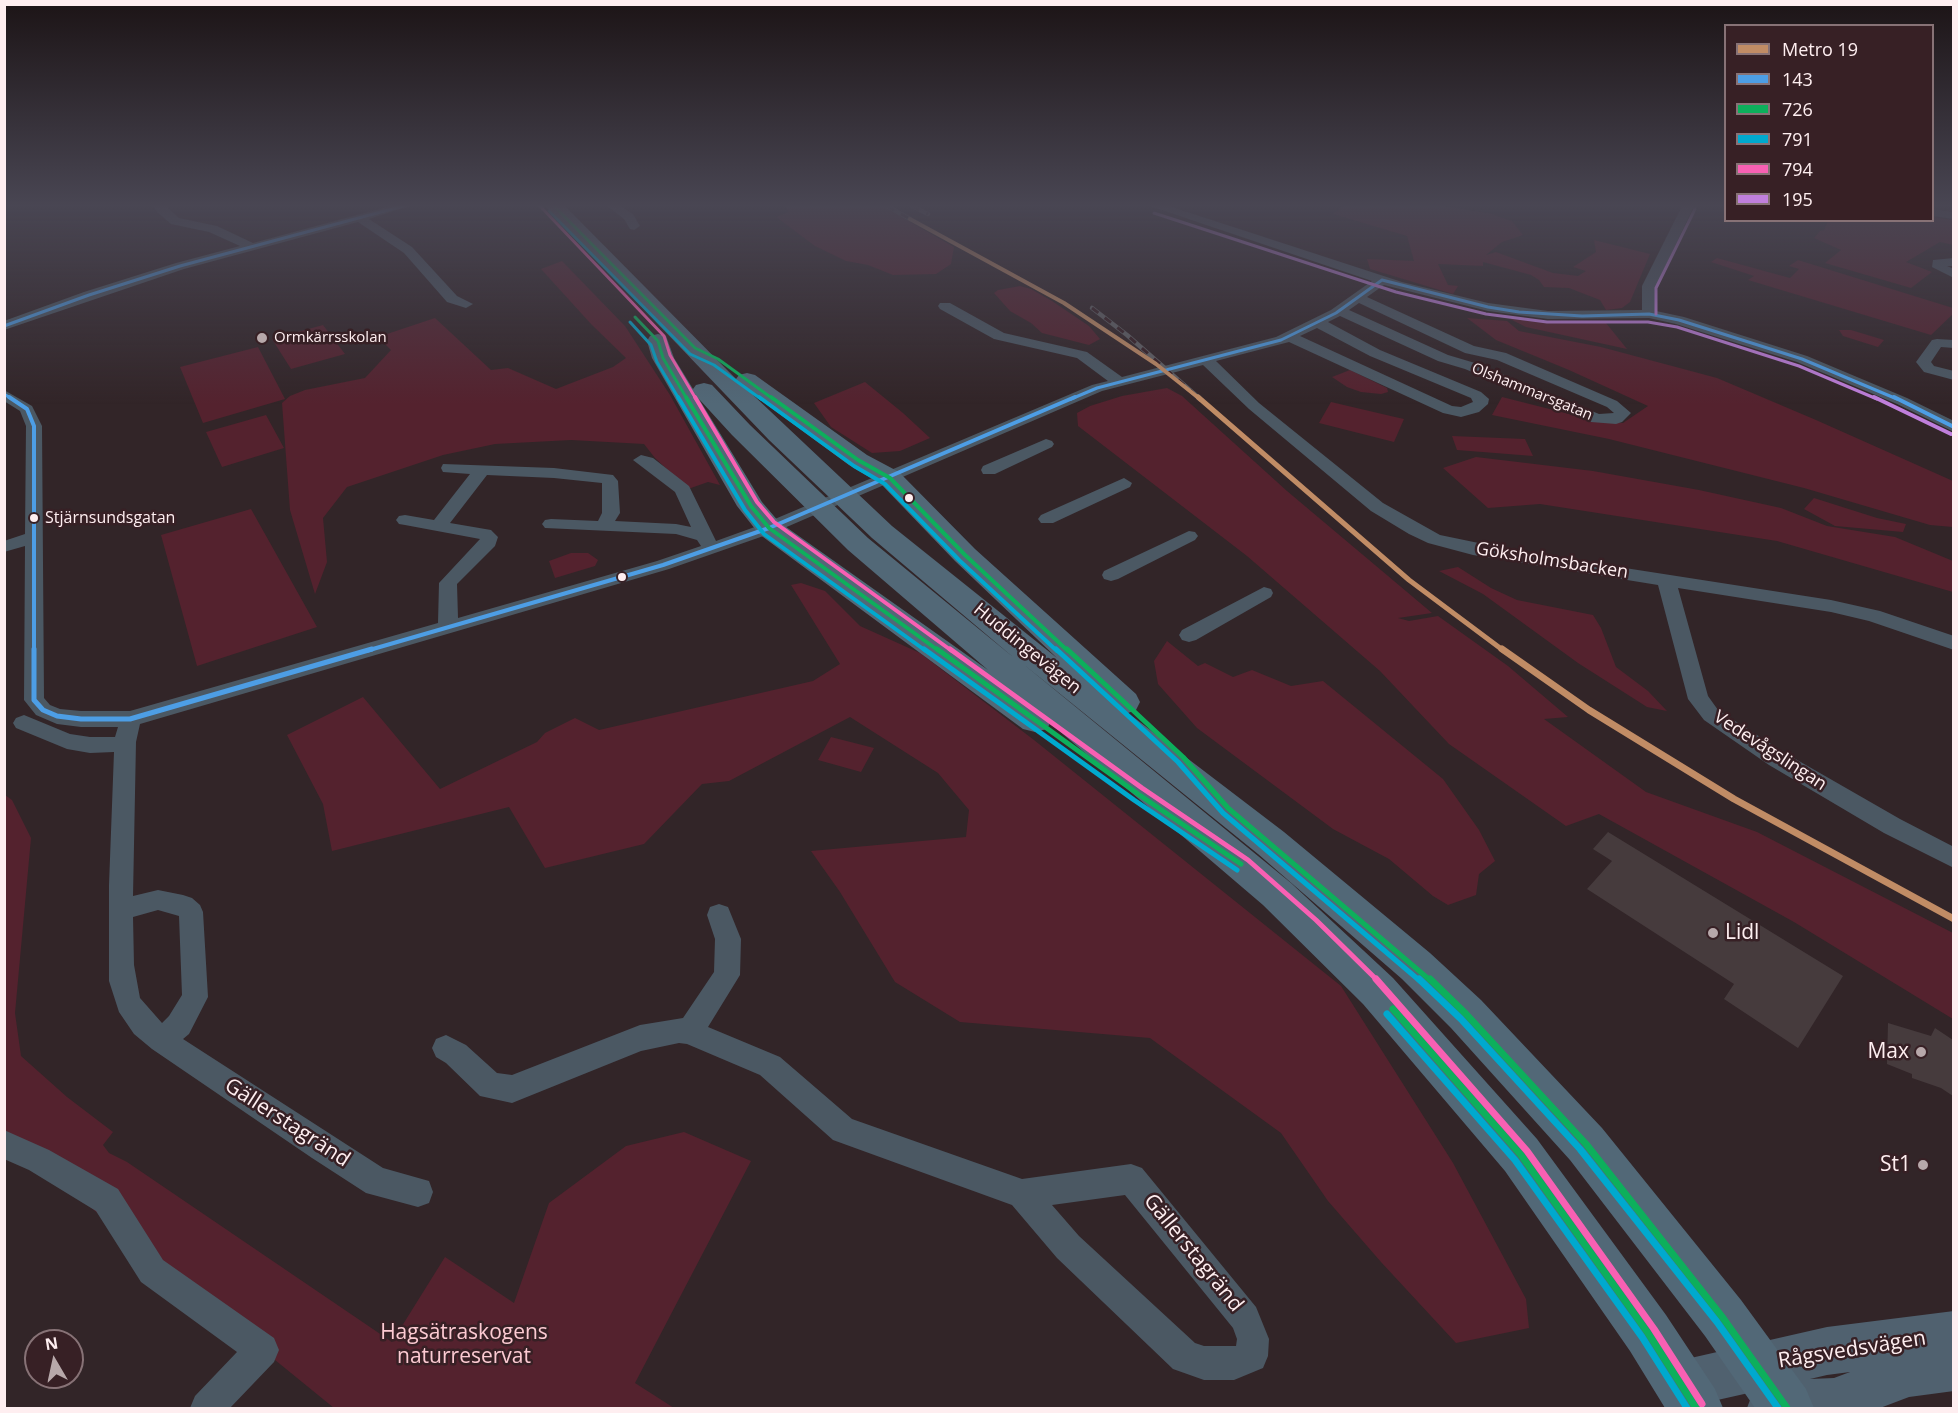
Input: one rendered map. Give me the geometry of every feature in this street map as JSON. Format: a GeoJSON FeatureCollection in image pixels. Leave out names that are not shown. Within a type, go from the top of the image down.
{"type":"FeatureCollection","features":[{"type":"Feature","properties":{"kind":"main road","name":"Huddingevägen"},"geometry":{"type":"LineString","coordinates":[[592,272],[741,430],[858,544],[1012,675],[1244,866],[1311,925],[1378,991],[1521,1155],[1648,1333],[1689,1396]]}},
{"type":"Feature","properties":{"kind":"main road","name":"Huddingevägen"},"geometry":{"type":"LineString","coordinates":[[619,272],[777,435],[882,532],[1045,665],[1228,808],[1416,966],[1518,1067],[1586,1143],[1656,1230],[1775,1397]]}},
{"type":"Feature","properties":{"kind":"main road"},"geometry":{"type":"LineString","coordinates":[[657,341],[663,358],[751,506],[1138,794],[1244,866]]}},
{"type":"Feature","properties":{"kind":"main road"},"geometry":{"type":"LineString","coordinates":[[694,348],[718,359],[858,460],[883,481],[1183,757],[1228,808]]}},
{"type":"Feature","properties":{"kind":"street"},"geometry":{"type":"LineString","coordinates":[[4,326],[129,281],[162,272]]}},
{"type":"Feature","properties":{"kind":"street"},"geometry":{"type":"LineString","coordinates":[[428,272],[452,299],[466,304]]}},
{"type":"Feature","properties":{"kind":"street"},"geometry":{"type":"LineString","coordinates":[[1357,272],[1490,308],[1533,314],[1582,316],[1648,314],[1679,320],[1776,349],[1902,401],[1953,427]]}},
{"type":"Feature","properties":{"kind":"street"},"geometry":{"type":"LineString","coordinates":[[1648,314],[1649,286],[1656,272]]}},
{"type":"Feature","properties":{"kind":"street"},"geometry":{"type":"LineString","coordinates":[[4,394],[27,409],[34,426],[32,538],[34,700],[43,710],[57,716],[81,719],[130,719],[663,565],[707,542],[777,525],[1064,401],[1119,382],[1290,337],[1340,311],[1382,280]]}},
{"type":"Feature","properties":{"kind":"street","name":"Olshammarsgatan"},"geometry":{"type":"LineString","coordinates":[[1340,311],[1443,358],[1470,366],[1597,419],[1616,419],[1623,413],[1612,404],[1511,360],[1470,350],[1359,298]]}},
{"type":"Feature","properties":{"kind":"street"},"geometry":{"type":"LineString","coordinates":[[945,306],[999,336],[1082,355],[1119,382]]}},
{"type":"Feature","properties":{"kind":"street","name":"Olshammarsgatan"},"geometry":{"type":"LineString","coordinates":[[1290,337],[1448,410],[1461,412],[1474,409],[1480,404],[1481,399],[1476,395],[1375,352],[1319,323]]}},
{"type":"Feature","properties":{"kind":"street"},"geometry":{"type":"LineString","coordinates":[[1953,344],[1937,343],[1923,362],[1929,369],[1953,376]]}},
{"type":"Feature","properties":{"kind":"street","name":"Göksholmsbacken"},"geometry":{"type":"LineString","coordinates":[[1206,360],[1262,413],[1377,507],[1415,530],[1434,538],[1473,549],[1832,606],[1873,616],[1953,642]]}},
{"type":"Feature","properties":{"kind":"street"},"geometry":{"type":"LineString","coordinates":[[989,470],[1046,444]]}},
{"type":"Feature","properties":{"kind":"street"},"geometry":{"type":"LineString","coordinates":[[641,460],[646,461],[674,481],[683,490],[707,542]]}},
{"type":"Feature","properties":{"kind":"street"},"geometry":{"type":"LineString","coordinates":[[449,468],[554,473],[608,479],[611,513],[603,526]]}},
{"type":"Feature","properties":{"kind":"street"},"geometry":{"type":"LineString","coordinates":[[439,525],[482,470]]}},
{"type":"Feature","properties":{"kind":"street"},"geometry":{"type":"LineString","coordinates":[[1047,519],[1124,483]]}},
{"type":"Feature","properties":{"kind":"street"},"geometry":{"type":"LineString","coordinates":[[405,520],[485,534],[489,537],[489,542],[448,582],[448,628]]}},
{"type":"Feature","properties":{"kind":"street"},"geometry":{"type":"LineString","coordinates":[[551,524],[676,529],[707,542]]}},
{"type":"Feature","properties":{"kind":"street"},"geometry":{"type":"LineString","coordinates":[[1111,575],[1190,536]]}},
{"type":"Feature","properties":{"kind":"street"},"geometry":{"type":"LineString","coordinates":[[4,547],[32,538]]}},
{"type":"Feature","properties":{"kind":"street","name":"Vedevågslingan"},"geometry":{"type":"LineString","coordinates":[[1666,580],[1698,699],[1711,715],[1777,759],[1953,858]]}},
{"type":"Feature","properties":{"kind":"street"},"geometry":{"type":"LineString","coordinates":[[1189,635],[1264,593]]}},
{"type":"Feature","properties":{"kind":"street","name":"Gällerstagränd"},"geometry":{"type":"LineString","coordinates":[[130,719],[124,742],[121,910],[122,981],[129,1003],[144,1025],[162,1040],[377,1182],[418,1192]]}},
{"type":"Feature","properties":{"kind":"street"},"geometry":{"type":"LineString","coordinates":[[24,723],[67,741],[90,745],[112,744]]}},
{"type":"Feature","properties":{"kind":"street"},"geometry":{"type":"LineString","coordinates":[[121,910],[158,900],[183,905],[191,912],[195,997],[179,1025],[162,1040]]}},
{"type":"Feature","properties":{"kind":"street"},"geometry":{"type":"LineString","coordinates":[[689,1032],[727,975],[728,939],[719,915]]}},
{"type":"Feature","properties":{"kind":"street","name":"Gällerstagränd"},"geometry":{"type":"LineString","coordinates":[[446,1048],[456,1054],[490,1086],[512,1089],[640,1038],[679,1030],[742,1052],[770,1066],[843,1130],[1022,1194],[1131,1179],[1245,1318],[1253,1339],[1251,1356],[1234,1363],[1204,1363],[1185,1357],[1068,1247],[1022,1194]]}},
{"type":"Feature","properties":{"kind":"street"},"geometry":{"type":"LineString","coordinates":[[4,1144],[39,1160],[107,1200],[152,1271],[262,1350],[207,1408]]}},
{"type":"Feature","properties":{"kind":"street","name":"Rågsvedsvägen"},"geometry":{"type":"LineString","coordinates":[[1775,1397],[1827,1351],[1953,1334]]}},
{"type":"Feature","properties":{"kind":"street","name":"Rågsvedsvägen"},"geometry":{"type":"LineString","coordinates":[[1689,1396],[1775,1397],[1834,1402],[1909,1373],[1953,1367]]}},
{"type":"Feature","properties":{"kind":"green space"},"geometry":{"type":"Polygon","coordinates":[[[544,272],[573,272],[625,326],[670,395],[720,485],[708,482],[688,489],[655,458],[644,444],[571,440],[495,444],[443,455],[347,487],[323,518],[327,562],[315,594],[290,510],[282,403],[290,396],[305,390],[365,378],[391,350],[378,337],[435,318],[491,370],[508,368],[556,389],[613,367],[626,358],[544,272]]]}},
{"type":"Feature","properties":{"kind":"green space"},"geometry":{"type":"Polygon","coordinates":[[[885,272],[939,272],[936,274],[893,275],[885,272]]]}},
{"type":"Feature","properties":{"kind":"green space"},"geometry":{"type":"Polygon","coordinates":[[[1380,272],[1442,272],[1448,285],[1458,286],[1453,294],[1380,272]]]}},
{"type":"Feature","properties":{"kind":"green space"},"geometry":{"type":"Polygon","coordinates":[[[1520,272],[1550,272],[1578,276],[1584,272],[1643,272],[1630,302],[1622,308],[1606,310],[1600,300],[1569,288],[1544,287],[1531,275],[1520,272]]]}},
{"type":"Feature","properties":{"kind":"green space"},"geometry":{"type":"Polygon","coordinates":[[[1742,272],[1768,272],[1790,278],[1796,272],[1837,272],[1953,308],[1953,314],[1931,335],[1748,280],[1754,276],[1742,272]]]}},
{"type":"Feature","properties":{"kind":"green space"},"geometry":{"type":"Polygon","coordinates":[[[1856,272],[1932,272],[1911,288],[1856,272]]]}},
{"type":"Feature","properties":{"kind":"green space"},"geometry":{"type":"Polygon","coordinates":[[[1020,286],[1031,289],[1052,301],[1089,326],[1100,339],[1089,345],[1042,333],[1031,323],[1010,311],[994,293],[998,290],[1020,286]]]}},
{"type":"Feature","properties":{"kind":"green space"},"geometry":{"type":"Polygon","coordinates":[[[1467,318],[1507,321],[1519,331],[1601,347],[1717,378],[1816,420],[1953,481],[1953,527],[1930,525],[1804,488],[1609,439],[1492,415],[1502,397],[1593,420],[1623,423],[1648,406],[1496,340],[1467,318]]]}},
{"type":"Feature","properties":{"kind":"green space"},"geometry":{"type":"Polygon","coordinates":[[[1511,318],[1541,322],[1606,323],[1627,349],[1526,327],[1511,318]]]}},
{"type":"Feature","properties":{"kind":"green space"},"geometry":{"type":"Polygon","coordinates":[[[323,325],[345,354],[291,369],[272,339],[323,325]]]}},
{"type":"Feature","properties":{"kind":"green space"},"geometry":{"type":"Polygon","coordinates":[[[1839,330],[1851,330],[1884,340],[1878,347],[1843,336],[1839,330]]]}},
{"type":"Feature","properties":{"kind":"green space"},"geometry":{"type":"Polygon","coordinates":[[[258,347],[285,399],[203,423],[180,367],[258,347]]]}},
{"type":"Feature","properties":{"kind":"green space"},"geometry":{"type":"Polygon","coordinates":[[[1350,370],[1387,388],[1388,392],[1381,394],[1361,392],[1347,387],[1332,377],[1350,370]]]}},
{"type":"Feature","properties":{"kind":"green space"},"geometry":{"type":"Polygon","coordinates":[[[865,382],[930,438],[900,451],[872,453],[831,427],[814,403],[865,382]]]}},
{"type":"Feature","properties":{"kind":"green space"},"geometry":{"type":"Polygon","coordinates":[[[1167,388],[1182,396],[1287,491],[1432,613],[1398,618],[1409,621],[1438,616],[1508,666],[1568,717],[1544,719],[1646,792],[1757,832],[1953,933],[1953,1019],[1794,922],[1599,814],[1566,826],[1449,744],[1380,671],[1247,556],[1078,426],[1077,413],[1090,406],[1122,396],[1167,388]]]}},
{"type":"Feature","properties":{"kind":"green space"},"geometry":{"type":"Polygon","coordinates":[[[1331,402],[1404,419],[1394,442],[1319,423],[1331,402]]]}},
{"type":"Feature","properties":{"kind":"green space"},"geometry":{"type":"Polygon","coordinates":[[[266,415],[284,448],[222,467],[206,432],[266,415]]]}},
{"type":"Feature","properties":{"kind":"green space"},"geometry":{"type":"Polygon","coordinates":[[[1452,436],[1525,439],[1533,456],[1457,450],[1452,436]]]}},
{"type":"Feature","properties":{"kind":"green space"},"geometry":{"type":"Polygon","coordinates":[[[1476,457],[1593,471],[1699,490],[1781,508],[1827,526],[1895,537],[1953,561],[1953,592],[1777,541],[1540,504],[1488,508],[1443,468],[1476,457]]]}},
{"type":"Feature","properties":{"kind":"green space"},"geometry":{"type":"Polygon","coordinates":[[[1814,498],[1877,518],[1906,524],[1903,532],[1835,526],[1804,509],[1814,498]]]}},
{"type":"Feature","properties":{"kind":"green space"},"geometry":{"type":"Polygon","coordinates":[[[251,509],[317,627],[197,666],[161,535],[251,509]]]}},
{"type":"Feature","properties":{"kind":"green space"},"geometry":{"type":"Polygon","coordinates":[[[571,553],[588,553],[598,560],[595,566],[555,578],[549,561],[571,553]]]}},
{"type":"Feature","properties":{"kind":"green space"},"geometry":{"type":"Polygon","coordinates":[[[1458,567],[1491,588],[1517,600],[1593,615],[1601,628],[1616,667],[1648,691],[1667,711],[1647,707],[1578,663],[1483,594],[1439,571],[1458,567]]]}},
{"type":"Feature","properties":{"kind":"green space"},"geometry":{"type":"Polygon","coordinates":[[[801,583],[825,591],[860,626],[920,653],[1034,740],[1341,986],[1453,1163],[1526,1299],[1529,1328],[1456,1343],[1328,1201],[1281,1133],[1150,1038],[960,1022],[895,982],[840,892],[811,851],[966,837],[969,810],[938,773],[850,717],[729,781],[702,784],[644,844],[545,868],[509,807],[332,851],[323,804],[287,735],[363,697],[440,789],[537,742],[545,733],[575,718],[599,730],[813,681],[840,664],[791,585],[801,583]]]}},
{"type":"Feature","properties":{"kind":"green space"},"geometry":{"type":"Polygon","coordinates":[[[1167,641],[1198,666],[1205,663],[1233,677],[1252,670],[1291,686],[1323,681],[1443,779],[1479,830],[1495,861],[1479,874],[1476,895],[1448,905],[1433,896],[1389,859],[1333,829],[1197,728],[1158,684],[1154,661],[1167,641]]]}},
{"type":"Feature","properties":{"kind":"green space"},"geometry":{"type":"Polygon","coordinates":[[[831,737],[874,748],[861,772],[818,760],[831,737]]]}},
{"type":"Feature","properties":{"kind":"green space","name":"Hagsätraskogens naturreservat"},"geometry":{"type":"Polygon","coordinates":[[[5,795],[12,800],[31,838],[15,1013],[21,1056],[67,1097],[113,1132],[103,1145],[109,1153],[127,1162],[392,1342],[445,1257],[514,1303],[549,1203],[626,1146],[684,1132],[751,1161],[635,1383],[674,1408],[334,1408],[162,1268],[28,1154],[5,1139],[5,795]]]}},
{"type":"Feature","properties":{"kind":"building","name":"Lidl"},"geometry":{"type":"Polygon","coordinates":[[[1608,832],[1843,976],[1798,1048],[1724,999],[1734,984],[1587,889],[1612,861],[1593,849],[1608,832]]]}},
{"type":"Feature","properties":{"kind":"building","name":"Max"},"geometry":{"type":"Polygon","coordinates":[[[1888,1023],[1931,1036],[1935,1028],[1953,1040],[1953,1096],[1941,1088],[1912,1078],[1912,1074],[1887,1064],[1888,1023]]]}},
{"type":"Feature","properties":{"kind":"railway"},"geometry":{"type":"LineString","coordinates":[[1092,308],[1127,335],[1200,399],[1198,397]]}},
{"type":"Feature","properties":{"kind":"metro line","name":"19"},"geometry":{"type":"LineString","coordinates":[[1007,272],[1064,303],[1156,364],[1200,399],[1409,580],[1477,632],[1589,710],[1734,799],[1954,919]]}},
{"type":"Feature","properties":{"kind":"transit line","name":"143"},"geometry":{"type":"LineString","coordinates":[[4,326],[161,272]]}},
{"type":"Feature","properties":{"kind":"transit line","name":"794"},"geometry":{"type":"LineString","coordinates":[[603,272],[664,336],[670,355],[757,502],[774,522],[1142,788],[1248,860],[1316,920],[1383,986],[1527,1151],[1654,1329],[1702,1404]]}},
{"type":"Feature","properties":{"kind":"transit line","name":"791"},"geometry":{"type":"LineString","coordinates":[[609,272],[690,354],[714,365],[854,466],[885,484],[960,561],[1178,762],[1223,813],[1411,972],[1461,1019],[1580,1149],[1717,1322],[1778,1408]]}},
{"type":"Feature","properties":{"kind":"transit line","name":"726"},"geometry":{"type":"LineString","coordinates":[[619,272],[695,348],[718,359],[858,460],[890,478],[965,555],[1183,757],[1228,808],[1416,966],[1466,1014],[1586,1144],[1723,1318],[1787,1408]]}},
{"type":"Feature","properties":{"kind":"transit line","name":"195"},"geometry":{"type":"LineString","coordinates":[[1335,272],[1396,292],[1486,314],[1547,322],[1648,322],[1677,327],[1799,366],[1899,408],[1951,434]]}},
{"type":"Feature","properties":{"kind":"transit line","name":"195"},"geometry":{"type":"LineString","coordinates":[[1656,314],[1656,288],[1664,272]]}},
{"type":"Feature","properties":{"kind":"transit line","name":"143"},"geometry":{"type":"LineString","coordinates":[[1382,280],[1488,307],[1519,312],[1582,316],[1649,314],[1679,320],[1802,359],[1902,401],[1954,427]]}},
{"type":"Feature","properties":{"kind":"transit line","name":"143"},"geometry":{"type":"LineString","coordinates":[[4,394],[27,409],[34,426],[34,700],[43,710],[57,716],[81,719],[130,719],[663,565],[769,528],[1097,388],[1281,340],[1336,313],[1382,280]]}},
{"type":"Feature","properties":{"kind":"transit line","name":"726"},"geometry":{"type":"LineString","coordinates":[[635,317],[658,341],[663,358],[751,506],[769,528],[1138,794],[1241,864]]}},
{"type":"Feature","properties":{"kind":"transit line","name":"791"},"geometry":{"type":"LineString","coordinates":[[630,322],[651,345],[657,362],[745,510],[764,534],[1134,800],[1237,870]]}},
{"type":"Feature","properties":{"kind":"transit line","name":"726"},"geometry":{"type":"LineString","coordinates":[[1393,1009],[1521,1155],[1648,1333],[1696,1408]]}},
{"type":"Feature","properties":{"kind":"transit line","name":"791"},"geometry":{"type":"LineString","coordinates":[[1387,1014],[1515,1160],[1642,1337],[1687,1408]]}},
{"type":"Feature","properties":{"kind":"place","name":"Ormkärrsskolan"},"geometry":{"type":"Point","coordinates":[262,338]}},
{"type":"Feature","properties":{"kind":"place","name":"Stjärnsundsgatan"},"geometry":{"type":"Point","coordinates":[34,518]}},
{"type":"Feature","properties":{"kind":"place","name":"Lidl"},"geometry":{"type":"Point","coordinates":[1713,933]}},
{"type":"Feature","properties":{"kind":"place","name":"Max"},"geometry":{"type":"Point","coordinates":[1921,1052]}},
{"type":"Feature","properties":{"kind":"place","name":"St1"},"geometry":{"type":"Point","coordinates":[1923,1165]}}]}
